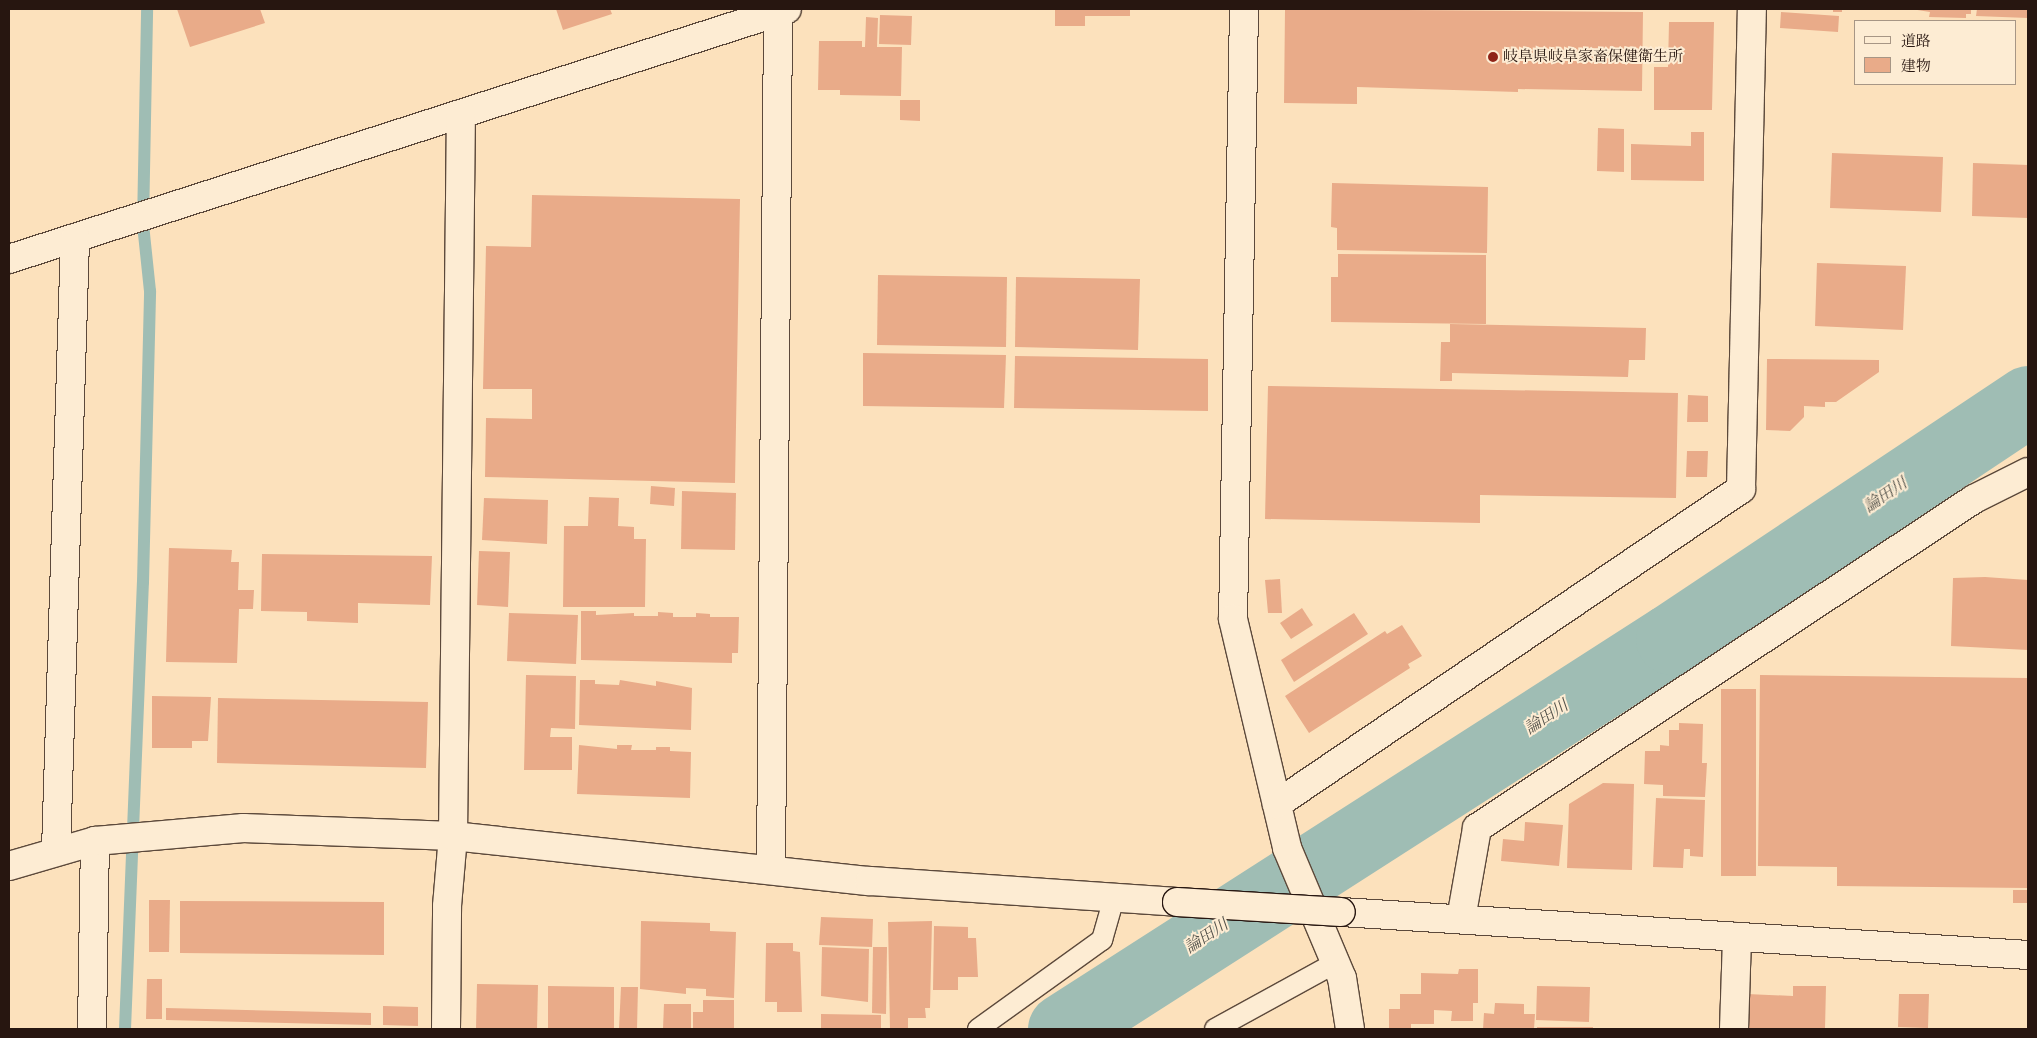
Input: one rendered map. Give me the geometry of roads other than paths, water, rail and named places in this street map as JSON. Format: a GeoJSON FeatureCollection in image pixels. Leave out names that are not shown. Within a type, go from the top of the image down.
{"type":"FeatureCollection","features":[{"type":"Feature","properties":{"kind":"street"},"geometry":{"type":"LineString","coordinates":[[1244,9],[1233,619],[1287,848],[1342,978],[1350,1029]]}},
{"type":"Feature","properties":{"kind":"street"},"geometry":{"type":"LineString","coordinates":[[1277,804],[1741,489],[1752,9]]}},
{"type":"Feature","properties":{"kind":"street"},"geometry":{"type":"LineString","coordinates":[[9,259],[783,10],[771,870]]}},
{"type":"Feature","properties":{"kind":"street"},"geometry":{"type":"LineString","coordinates":[[446,1029],[447,906],[453,836],[461,114]]}},
{"type":"Feature","properties":{"kind":"street"},"geometry":{"type":"LineString","coordinates":[[56,851],[74,238]]}},
{"type":"Feature","properties":{"kind":"street"},"geometry":{"type":"LineString","coordinates":[[1461,919],[1477,828],[1974,499],[2028,472]]}},
{"type":"Feature","properties":{"kind":"street"},"geometry":{"type":"LineString","coordinates":[[9,866],[95,841],[243,828],[453,836],[870,881],[2028,955]]}},
{"type":"Feature","properties":{"kind":"street"},"geometry":{"type":"LineString","coordinates":[[92,1029],[95,841]]}},
{"type":"Feature","properties":{"kind":"street"},"geometry":{"type":"LineString","coordinates":[[1734,1029],[1737,937]]}},
{"type":"Feature","properties":{"kind":"lane"},"geometry":{"type":"LineString","coordinates":[[978,1029],[1102,940],[1114,898]]}},
{"type":"Feature","properties":{"kind":"lane"},"geometry":{"type":"LineString","coordinates":[[1215,1029],[1335,962]]}},
{"type":"Feature","properties":{"kind":"waterway"},"geometry":{"type":"LineString","coordinates":[[125,1029],[143,582],[150,291],[143,224],[147,9]]}},
{"type":"Feature","properties":{"kind":"waterway","name":"論田川"},"geometry":{"type":"LineString","coordinates":[[1063,1029],[1671,639],[2028,401]]}},
{"type":"Feature","properties":{"kind":"place","name":"岐阜県岐阜家畜保健衛生所"},"geometry":{"type":"Point","coordinates":[1493,57]}}]}
